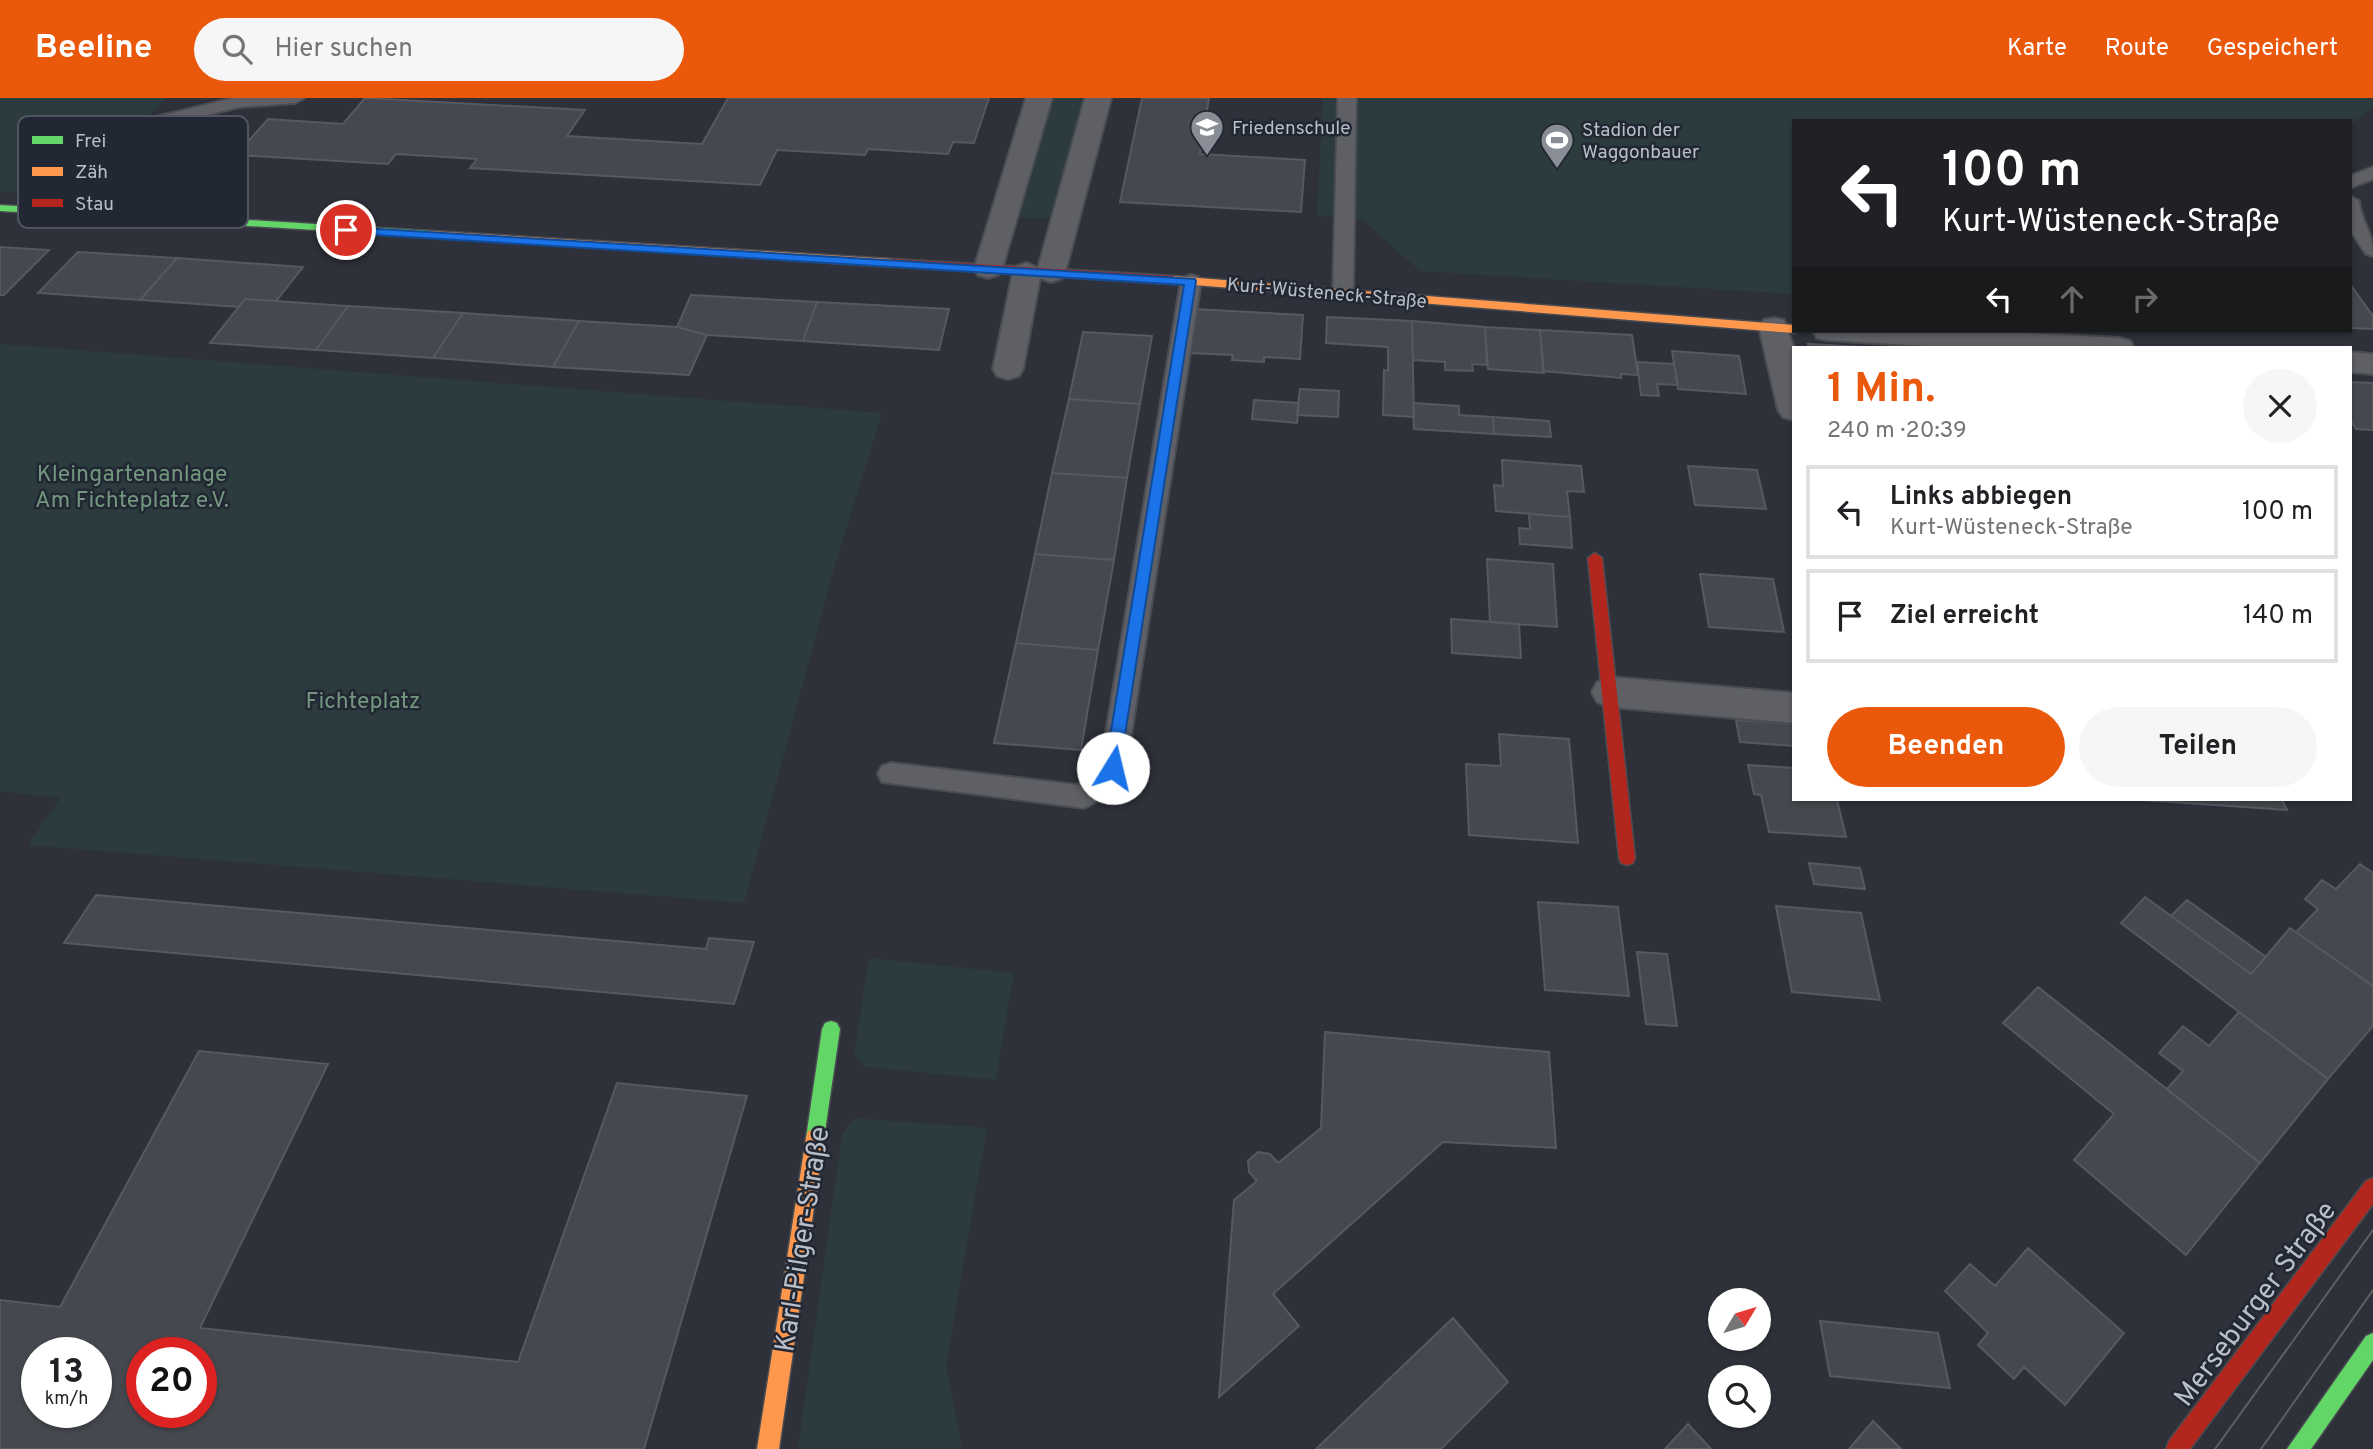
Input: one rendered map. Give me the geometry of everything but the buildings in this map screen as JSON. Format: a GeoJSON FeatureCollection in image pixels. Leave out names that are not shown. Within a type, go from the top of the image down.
{"type":"FeatureCollection","features":[{"type":"Feature","properties":{"kind":"street"},"geometry":{"type":"LineString","coordinates":[[988,269],[1039,98]]}},
{"type":"Feature","properties":{"kind":"street"},"geometry":{"type":"LineString","coordinates":[[1008,369],[1098,98]]}},
{"type":"Feature","properties":{"kind":"street","name":"Kurt-Wüsteneck-Straße"},"geometry":{"type":"LineString","coordinates":[[0,208],[18,209]]}},
{"type":"Feature","properties":{"kind":"street","name":"Kurt-Wüsteneck-Straße"},"geometry":{"type":"LineString","coordinates":[[248,223],[1191,281],[1784,328],[1792,394]]}},
{"type":"Feature","properties":{"kind":"street"},"geometry":{"type":"LineString","coordinates":[[1862,333],[2085,346]]}},
{"type":"Feature","properties":{"kind":"street"},"geometry":{"type":"LineString","coordinates":[[2352,362],[2373,363]]}},
{"type":"Feature","properties":{"kind":"street"},"geometry":{"type":"LineString","coordinates":[[1595,558],[1628,858]]}},
{"type":"Feature","properties":{"kind":"street"},"geometry":{"type":"LineString","coordinates":[[1610,692],[1792,708]]}},
{"type":"Feature","properties":{"kind":"street","name":"Karl-Pilger-Straße"},"geometry":{"type":"LineString","coordinates":[[768,1449],[831,1029]]}},
{"type":"Feature","properties":{"kind":"street","name":"Merseburger Straße"},"geometry":{"type":"LineString","coordinates":[[2177,1449],[2373,1188]]}},
{"type":"Feature","properties":{"kind":"street"},"geometry":{"type":"LineString","coordinates":[[2298,1449],[2373,1343]]}},
{"type":"Feature","properties":{"kind":"lane"},"geometry":{"type":"LineString","coordinates":[[182,116],[239,102],[295,98]]}},
{"type":"Feature","properties":{"kind":"lane"},"geometry":{"type":"LineString","coordinates":[[1343,293],[1347,98]]}},
{"type":"Feature","properties":{"kind":"lane"},"geometry":{"type":"LineString","coordinates":[[2352,182],[2373,172]]}},
{"type":"Feature","properties":{"kind":"lane"},"geometry":{"type":"LineString","coordinates":[[2352,218],[2373,250]]}},
{"type":"Feature","properties":{"kind":"lane"},"geometry":{"type":"LineString","coordinates":[[891,774],[1083,797],[1113,768],[1191,281]]}},
{"type":"Feature","properties":{"kind":"green space"},"geometry":{"type":"Polygon","coordinates":[[[0,98],[166,98],[149,116],[18,116],[18,193],[0,192],[0,98]]]}},
{"type":"Feature","properties":{"kind":"green space"},"geometry":{"type":"Polygon","coordinates":[[[1047,98],[1090,98],[1055,219],[1011,217],[1047,98]]]}},
{"type":"Feature","properties":{"kind":"green space","name":"Stadion der Waggonbauer"},"geometry":{"type":"Polygon","coordinates":[[[1323,98],[2373,98],[2373,108],[2352,123],[2352,119],[1792,119],[1792,294],[1420,271],[1363,220],[1317,216],[1323,98]]]}},
{"type":"Feature","properties":{"kind":"green space"},"geometry":{"type":"Polygon","coordinates":[[[0,344],[882,413],[833,572],[744,903],[28,845],[60,798],[0,791],[0,344]]]}},
{"type":"Feature","properties":{"kind":"green space"},"geometry":{"type":"Polygon","coordinates":[[[869,958],[1014,973],[996,1080],[866,1067],[854,1054],[869,958]]]}},
{"type":"Feature","properties":{"kind":"green space"},"geometry":{"type":"Polygon","coordinates":[[[855,1118],[987,1128],[946,1365],[962,1449],[798,1449],[842,1134],[855,1118]]]}},
{"type":"Feature","properties":{"kind":"tram line"},"geometry":{"type":"LineString","coordinates":[[2215,1449],[2373,1230]]}},
{"type":"Feature","properties":{"kind":"tram line"},"geometry":{"type":"LineString","coordinates":[[2261,1449],[2373,1290]]}},
{"type":"Feature","properties":{"kind":"traffic: fast"},"geometry":{"type":"LineString","coordinates":[[0,208],[18,209]]}},
{"type":"Feature","properties":{"kind":"traffic: fast"},"geometry":{"type":"LineString","coordinates":[[248,223],[431,234]]}},
{"type":"Feature","properties":{"kind":"traffic: fast"},"geometry":{"type":"LineString","coordinates":[[815,1138],[831,1029]]}},
{"type":"Feature","properties":{"kind":"traffic: fast"},"geometry":{"type":"LineString","coordinates":[[2298,1449],[2373,1343]]}},
{"type":"Feature","properties":{"kind":"traffic: slow"},"geometry":{"type":"LineString","coordinates":[[431,234],[892,263]]}},
{"type":"Feature","properties":{"kind":"traffic: slow"},"geometry":{"type":"LineString","coordinates":[[1173,280],[1792,329]]}},
{"type":"Feature","properties":{"kind":"traffic: slow"},"geometry":{"type":"LineString","coordinates":[[768,1449],[815,1138]]}},
{"type":"Feature","properties":{"kind":"traffic: jam"},"geometry":{"type":"LineString","coordinates":[[892,263],[1173,280]]}},
{"type":"Feature","properties":{"kind":"traffic: jam"},"geometry":{"type":"LineString","coordinates":[[1595,558],[1627,858]]}},
{"type":"Feature","properties":{"kind":"traffic: jam"},"geometry":{"type":"LineString","coordinates":[[2177,1449],[2373,1188]]}},
{"type":"Feature","properties":{"kind":"place","name":"Friedenschule"},"geometry":{"type":"Point","coordinates":[1207,157]}},
{"type":"Feature","properties":{"kind":"place","name":"Stadion der Waggonbauer"},"geometry":{"type":"Point","coordinates":[1557,170]}},
{"type":"Feature","properties":{"kind":"route"},"geometry":{"type":"LineString","coordinates":[[346,230],[1191,281],[1113,768]]}},
{"type":"Feature","properties":{"kind":"park label","name":"Kleingartenanlage Am Fichteplatz e.V."},"geometry":{"type":"Point","coordinates":[132,486]}},
{"type":"Feature","properties":{"kind":"park label","name":"Fichteplatz"},"geometry":{"type":"Point","coordinates":[363,700]}}]}
